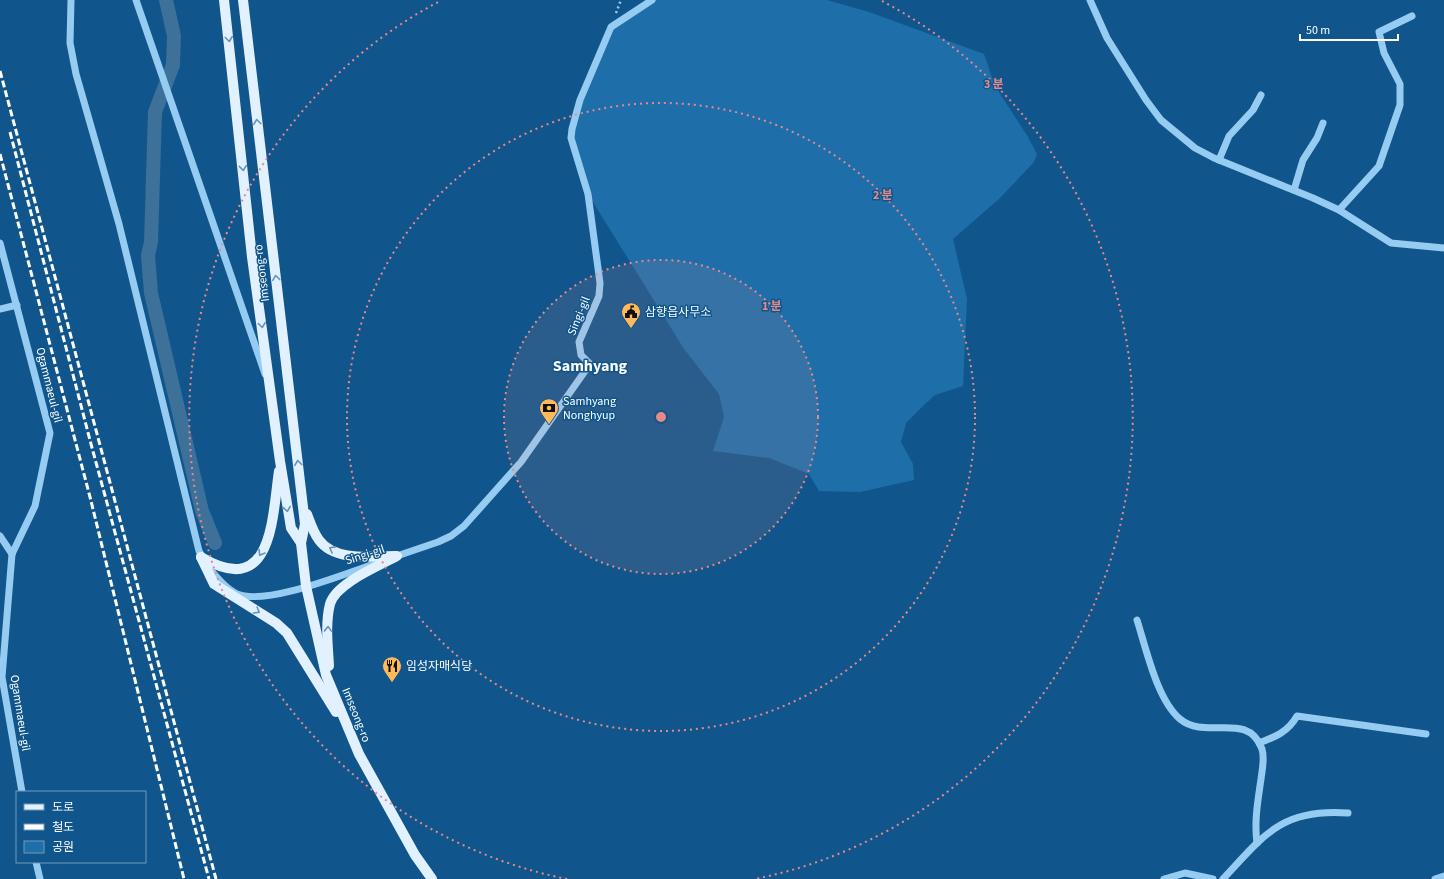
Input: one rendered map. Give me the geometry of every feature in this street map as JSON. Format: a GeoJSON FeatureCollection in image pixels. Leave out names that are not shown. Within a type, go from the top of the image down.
{"type":"FeatureCollection","features":[{"type":"Feature","properties":{"kind":"main road","name":"Imseong-ro"},"geometry":{"type":"LineString","coordinates":[[224,0],[252,257],[273,397],[280,461],[291,528],[301,543]]}},
{"type":"Feature","properties":{"kind":"main road","name":"Imseong-ro"},"geometry":{"type":"LineString","coordinates":[[243,0],[303,504],[305,524],[301,543],[306,586],[329,682],[359,754],[382,799],[415,855],[432,879]]}},
{"type":"Feature","properties":{"kind":"main road"},"geometry":{"type":"LineString","coordinates":[[201,557],[214,565],[227,568],[250,566],[256,561],[263,552],[269,538],[280,461]]}},
{"type":"Feature","properties":{"kind":"main road"},"geometry":{"type":"LineString","coordinates":[[303,504],[319,540],[330,550],[346,555],[397,556]]}},
{"type":"Feature","properties":{"kind":"main road"},"geometry":{"type":"LineString","coordinates":[[329,682],[327,628],[330,603],[338,592],[349,582],[397,556]]}},
{"type":"Feature","properties":{"kind":"main road"},"geometry":{"type":"LineString","coordinates":[[201,557],[214,584],[276,623],[287,633],[296,650],[350,733]]}},
{"type":"Feature","properties":{"kind":"street"},"geometry":{"type":"LineString","coordinates":[[71,0],[70,43],[76,74],[119,224],[201,557]]}},
{"type":"Feature","properties":{"kind":"street","name":"Imseong-ro"},"geometry":{"type":"LineString","coordinates":[[136,0],[273,397]]}},
{"type":"Feature","properties":{"kind":"street","name":"Singi-gil"},"geometry":{"type":"LineString","coordinates":[[201,557],[214,575],[237,593],[250,597],[267,596],[306,586],[438,542],[451,536],[464,526],[521,462],[590,364],[581,355],[579,342],[599,296],[600,283],[588,194],[571,138],[580,100],[611,27],[652,0]]}},
{"type":"Feature","properties":{"kind":"street"},"geometry":{"type":"LineString","coordinates":[[1090,0],[1107,38],[1134,82],[1161,120],[1195,148],[1219,160],[1339,210],[1391,243],[1444,248]]}},
{"type":"Feature","properties":{"kind":"street"},"geometry":{"type":"LineString","coordinates":[[1339,210],[1379,166],[1400,105],[1400,84],[1384,53],[1379,32],[1412,16]]}},
{"type":"Feature","properties":{"kind":"street"},"geometry":{"type":"LineString","coordinates":[[1219,160],[1229,136],[1250,114],[1261,95]]}},
{"type":"Feature","properties":{"kind":"street"},"geometry":{"type":"LineString","coordinates":[[1294,190],[1303,160],[1317,138],[1323,123]]}},
{"type":"Feature","properties":{"kind":"street","name":"Ogammaeul-gil"},"geometry":{"type":"LineString","coordinates":[[0,242],[50,432],[36,506],[12,554],[2,677],[22,791]]}},
{"type":"Feature","properties":{"kind":"street"},"geometry":{"type":"LineString","coordinates":[[0,310],[17,305]]}},
{"type":"Feature","properties":{"kind":"street"},"geometry":{"type":"LineString","coordinates":[[0,536],[12,554]]}},
{"type":"Feature","properties":{"kind":"street"},"geometry":{"type":"LineString","coordinates":[[1137,620],[1154,674],[1172,711],[1179,718],[1190,725],[1205,728],[1234,727],[1250,733],[1259,743],[1264,755],[1255,829],[1257,843]]}},
{"type":"Feature","properties":{"kind":"street"},"geometry":{"type":"LineString","coordinates":[[1259,743],[1278,736],[1287,729],[1297,716],[1426,734]]}},
{"type":"Feature","properties":{"kind":"street"},"geometry":{"type":"LineString","coordinates":[[1223,879],[1257,843],[1274,828],[1289,820],[1320,812],[1348,813]]}},
{"type":"Feature","properties":{"kind":"street"},"geometry":{"type":"LineString","coordinates":[[36,863],[40,879]]}},
{"type":"Feature","properties":{"kind":"street"},"geometry":{"type":"LineString","coordinates":[[1164,879],[1185,873],[1194,873],[1212,879]]}},
{"type":"Feature","properties":{"kind":"street"},"geometry":{"type":"LineString","coordinates":[[1435,879],[1444,876]]}},
{"type":"Feature","properties":{"kind":"green space"},"geometry":{"type":"Polygon","coordinates":[[[652,0],[827,0],[869,12],[984,54],[995,86],[1028,137],[1037,154],[1034,162],[1000,198],[953,239],[967,299],[963,386],[935,395],[906,423],[901,442],[913,464],[914,480],[860,492],[819,491],[809,474],[769,458],[713,451],[724,417],[719,394],[684,349],[588,194],[572,129],[611,27],[652,0]]]}},
{"type":"Feature","properties":{"kind":"waterway"},"geometry":{"type":"LineString","coordinates":[[166,0],[174,36],[173,65],[155,112],[151,242],[148,255],[151,293],[202,511],[215,543]]}},
{"type":"Feature","properties":{"kind":"railway"},"geometry":{"type":"LineString","coordinates":[[0,71],[216,879]]}},
{"type":"Feature","properties":{"kind":"railway"},"geometry":{"type":"LineString","coordinates":[[10,132],[91,444],[209,879]]}},
{"type":"Feature","properties":{"kind":"railway"},"geometry":{"type":"LineString","coordinates":[[0,154],[90,497],[184,879]]}},
{"type":"Feature","properties":{"kind":"place","name":"삼향읍사무소"},"geometry":{"type":"Point","coordinates":[631,329]}},
{"type":"Feature","properties":{"kind":"place","name":"Samhyang Nonghyup"},"geometry":{"type":"Point","coordinates":[549,425]}},
{"type":"Feature","properties":{"kind":"place","name":"임성자매식당"},"geometry":{"type":"Point","coordinates":[392,683]}},
{"type":"Feature","properties":{"kind":"district","name":"Samhyang"},"geometry":{"type":"Point","coordinates":[590,366]}}]}
